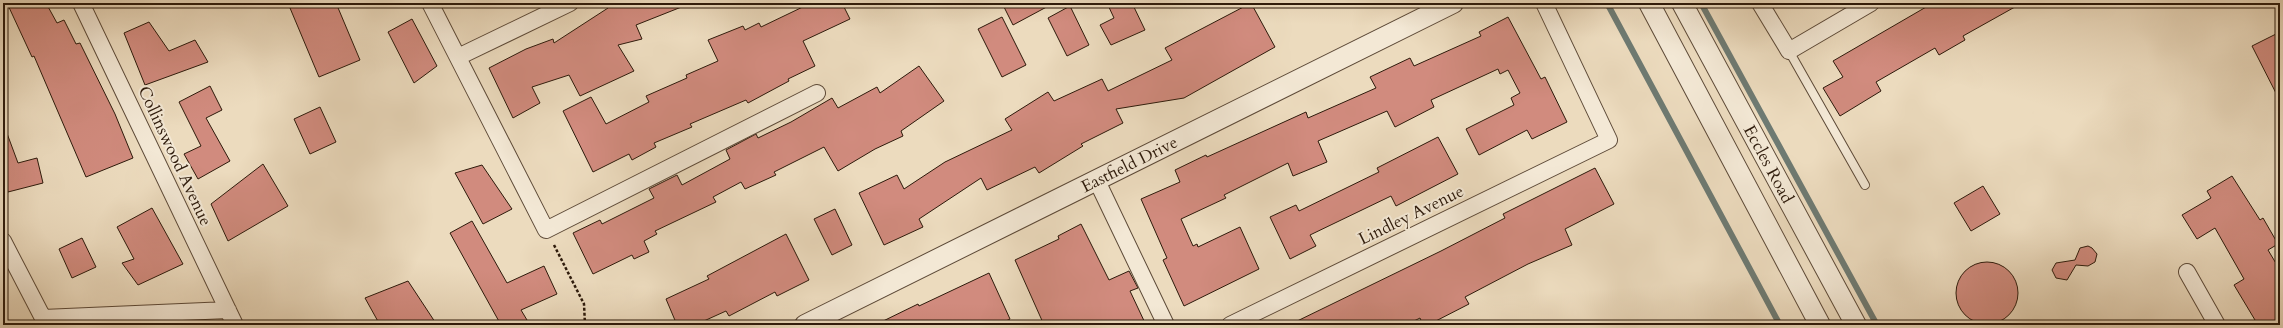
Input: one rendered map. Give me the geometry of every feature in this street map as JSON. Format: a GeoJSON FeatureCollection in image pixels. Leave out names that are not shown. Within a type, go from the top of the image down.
{"type":"FeatureCollection","features":[{"type":"Feature","properties":{"kind":"street","name":"Collinswood Avenue"},"geometry":{"type":"LineString","coordinates":[[81,3],[235,325]]}},
{"type":"Feature","properties":{"kind":"street"},"geometry":{"type":"LineString","coordinates":[[430,3],[546,230],[817,93]]}},
{"type":"Feature","properties":{"kind":"street"},"geometry":{"type":"LineString","coordinates":[[458,57],[570,3]]}},
{"type":"Feature","properties":{"kind":"street","name":"Eastfield Drive"},"geometry":{"type":"LineString","coordinates":[[805,325],[1453,3]]}},
{"type":"Feature","properties":{"kind":"street","name":"Lindley Avenue"},"geometry":{"type":"LineString","coordinates":[[1230,325],[1609,140],[1544,3]]}},
{"type":"Feature","properties":{"kind":"street","name":"Eccles Road"},"geometry":{"type":"LineString","coordinates":[[1649,3],[1820,325]]}},
{"type":"Feature","properties":{"kind":"street","name":"Eccles Road"},"geometry":{"type":"LineString","coordinates":[[1682,3],[1856,325]]}},
{"type":"Feature","properties":{"kind":"street"},"geometry":{"type":"LineString","coordinates":[[1760,3],[1789,51],[1871,3]]}},
{"type":"Feature","properties":{"kind":"street"},"geometry":{"type":"LineString","coordinates":[[1097,181],[1166,325]]}},
{"type":"Feature","properties":{"kind":"street"},"geometry":{"type":"LineString","coordinates":[[3,241],[43,318],[228,310]]}},
{"type":"Feature","properties":{"kind":"street"},"geometry":{"type":"LineString","coordinates":[[2187,272],[2217,325]]}},
{"type":"Feature","properties":{"kind":"lane"},"geometry":{"type":"LineString","coordinates":[[1789,51],[1865,185]]}},
{"type":"Feature","properties":{"kind":"path"},"geometry":{"type":"LineString","coordinates":[[546,230],[584,304],[585,325]]}},
{"type":"Feature","properties":{"kind":"building"},"geometry":{"type":"Polygon","coordinates":[[[7,3],[46,3],[57,23],[64,20],[76,44],[80,43],[115,114],[133,158],[86,177],[34,56],[32,57],[7,3]]]}},
{"type":"Feature","properties":{"kind":"building"},"geometry":{"type":"Polygon","coordinates":[[[302,3],[336,3],[360,60],[319,77],[290,8],[302,3]]]}},
{"type":"Feature","properties":{"kind":"building"},"geometry":{"type":"Polygon","coordinates":[[[606,3],[689,4],[636,25],[642,39],[618,45],[634,71],[580,96],[569,75],[532,87],[540,103],[513,118],[489,68],[526,49],[553,39],[554,43],[608,8],[606,3]]]}},
{"type":"Feature","properties":{"kind":"building"},"geometry":{"type":"Polygon","coordinates":[[[811,3],[842,3],[850,19],[803,41],[815,66],[788,79],[789,81],[748,103],[746,100],[690,124],[692,127],[654,143],[656,147],[632,160],[629,154],[593,172],[563,111],[591,97],[606,124],[649,102],[646,96],[687,78],[686,75],[718,61],[708,40],[743,26],[745,30],[759,23],[761,27],[811,3]]]}},
{"type":"Feature","properties":{"kind":"building"},"geometry":{"type":"Polygon","coordinates":[[[1002,3],[1054,3],[1013,25],[1002,3]]]}},
{"type":"Feature","properties":{"kind":"building"},"geometry":{"type":"Polygon","coordinates":[[[1107,3],[1132,3],[1145,30],[1111,45],[1100,25],[1114,18],[1107,3]]]}},
{"type":"Feature","properties":{"kind":"building"},"geometry":{"type":"Polygon","coordinates":[[[1251,3],[1275,47],[1184,98],[1116,109],[1123,123],[1081,144],[1083,146],[1039,173],[1035,167],[987,190],[981,178],[919,219],[923,227],[884,245],[859,193],[897,175],[904,189],[945,162],[1012,130],[1005,119],[1048,92],[1054,101],[1102,79],[1108,91],[1172,60],[1165,48],[1251,3]]]}},
{"type":"Feature","properties":{"kind":"building"},"geometry":{"type":"Polygon","coordinates":[[[1933,3],[2022,3],[1963,36],[1965,40],[1939,55],[1935,48],[1876,82],[1881,91],[1840,116],[1823,88],[1843,77],[1833,61],[1933,3]]]}},
{"type":"Feature","properties":{"kind":"building"},"geometry":{"type":"Polygon","coordinates":[[[1070,6],[1089,45],[1067,56],[1048,18],[1070,6]]]}},
{"type":"Feature","properties":{"kind":"building"},"geometry":{"type":"Polygon","coordinates":[[[1002,17],[1026,65],[1002,77],[978,29],[1002,17]]]}},
{"type":"Feature","properties":{"kind":"building"},"geometry":{"type":"Polygon","coordinates":[[[1508,17],[1541,79],[1545,77],[1567,122],[1532,139],[1527,130],[1479,155],[1466,129],[1514,105],[1511,98],[1520,93],[1508,70],[1500,74],[1498,69],[1431,100],[1434,107],[1395,127],[1387,111],[1318,141],[1327,162],[1293,176],[1288,163],[1224,195],[1226,198],[1181,219],[1193,246],[1197,244],[1198,247],[1240,227],[1259,269],[1184,306],[1163,260],[1167,258],[1141,199],[1180,182],[1175,170],[1306,112],[1308,118],[1376,88],[1370,77],[1410,58],[1414,66],[1481,36],[1479,32],[1508,17]]]}},
{"type":"Feature","properties":{"kind":"building"},"geometry":{"type":"Polygon","coordinates":[[[412,19],[437,66],[414,83],[388,32],[412,19]]]}},
{"type":"Feature","properties":{"kind":"building"},"geometry":{"type":"Polygon","coordinates":[[[149,22],[169,51],[195,40],[208,62],[145,85],[124,33],[149,22]]]}},
{"type":"Feature","properties":{"kind":"building"},"geometry":{"type":"Polygon","coordinates":[[[2280,32],[2280,101],[2252,46],[2280,32]]]}},
{"type":"Feature","properties":{"kind":"building"},"geometry":{"type":"Polygon","coordinates":[[[919,66],[944,101],[901,131],[903,136],[875,149],[838,171],[824,147],[774,172],[776,175],[745,189],[741,182],[713,197],[716,202],[655,231],[657,234],[644,241],[649,252],[634,259],[632,255],[593,274],[573,233],[600,220],[602,224],[654,198],[649,189],[677,175],[682,185],[730,159],[726,150],[756,134],[758,138],[791,122],[832,98],[838,108],[877,87],[880,93],[919,66]]]}},
{"type":"Feature","properties":{"kind":"building"},"geometry":{"type":"Polygon","coordinates":[[[210,86],[222,110],[206,118],[230,161],[198,179],[184,154],[201,146],[179,102],[210,86]]]}},
{"type":"Feature","properties":{"kind":"building"},"geometry":{"type":"Polygon","coordinates":[[[320,107],[336,142],[310,154],[294,119],[320,107]]]}},
{"type":"Feature","properties":{"kind":"building"},"geometry":{"type":"Polygon","coordinates":[[[3,128],[5,128],[18,163],[37,158],[43,183],[8,192],[3,173],[3,128]]]}},
{"type":"Feature","properties":{"kind":"building"},"geometry":{"type":"Polygon","coordinates":[[[1438,137],[1458,174],[1396,206],[1391,196],[1310,235],[1316,246],[1290,259],[1270,217],[1296,205],[1299,211],[1379,172],[1377,168],[1438,137]]]}},
{"type":"Feature","properties":{"kind":"building"},"geometry":{"type":"Polygon","coordinates":[[[263,164],[288,206],[228,241],[211,204],[263,164]]]}},
{"type":"Feature","properties":{"kind":"building"},"geometry":{"type":"Polygon","coordinates":[[[482,165],[512,209],[483,224],[455,173],[482,165]]]}},
{"type":"Feature","properties":{"kind":"building"},"geometry":{"type":"Polygon","coordinates":[[[1595,168],[1614,204],[1565,229],[1572,245],[1528,264],[1465,297],[1469,304],[1428,325],[1423,325],[1420,318],[1406,325],[1289,325],[1441,251],[1505,218],[1503,214],[1595,168]]]}},
{"type":"Feature","properties":{"kind":"building"},"geometry":{"type":"Polygon","coordinates":[[[2232,176],[2260,220],[2263,218],[2278,244],[2268,250],[2280,270],[2280,325],[2258,325],[2234,285],[2244,279],[2215,228],[2197,239],[2182,215],[2211,198],[2207,191],[2232,176]]]}},
{"type":"Feature","properties":{"kind":"building"},"geometry":{"type":"Polygon","coordinates":[[[1983,186],[2000,214],[1971,231],[1954,203],[1983,186]]]}},
{"type":"Feature","properties":{"kind":"building"},"geometry":{"type":"Polygon","coordinates":[[[152,208],[183,264],[138,285],[122,263],[134,259],[117,227],[152,208]]]}},
{"type":"Feature","properties":{"kind":"building"},"geometry":{"type":"Polygon","coordinates":[[[835,209],[852,245],[832,255],[814,219],[835,209]]]}},
{"type":"Feature","properties":{"kind":"building"},"geometry":{"type":"Polygon","coordinates":[[[472,221],[507,283],[544,266],[557,294],[521,310],[530,325],[501,325],[450,233],[472,221]]]}},
{"type":"Feature","properties":{"kind":"building"},"geometry":{"type":"Polygon","coordinates":[[[1081,224],[1109,280],[1129,271],[1138,288],[1130,291],[1146,325],[1044,325],[1015,260],[1059,239],[1058,236],[1081,224]]]}},
{"type":"Feature","properties":{"kind":"building"},"geometry":{"type":"Polygon","coordinates":[[[786,234],[809,280],[777,296],[775,292],[729,316],[726,311],[695,325],[677,325],[666,299],[709,279],[707,276],[786,234]]]}},
{"type":"Feature","properties":{"kind":"building"},"geometry":{"type":"Polygon","coordinates":[[[82,238],[96,267],[72,278],[59,249],[82,238]]]}},
{"type":"Feature","properties":{"kind":"building"},"geometry":{"type":"Polygon","coordinates":[[[2088,246],[2097,254],[2095,262],[2088,266],[2076,265],[2067,280],[2056,278],[2052,270],[2056,263],[2075,260],[2080,248],[2088,246]]]}},
{"type":"Feature","properties":{"kind":"building"},"geometry":{"type":"Polygon","coordinates":[[[1981,262],[1993,262],[2009,271],[2016,281],[2018,293],[2016,305],[2009,315],[1993,324],[1981,324],[1970,319],[1961,310],[1956,299],[1956,287],[1961,276],[1970,267],[1981,262]]]}},
{"type":"Feature","properties":{"kind":"building"},"geometry":{"type":"Polygon","coordinates":[[[989,273],[1010,319],[998,325],[875,325],[918,304],[919,306],[989,273]]]}},
{"type":"Feature","properties":{"kind":"building"},"geometry":{"type":"Polygon","coordinates":[[[408,281],[437,325],[380,325],[365,298],[408,281]]]}},
{"type":"Feature","properties":{"kind":"waterway"},"geometry":{"type":"LineString","coordinates":[[1607,3],[1780,325]]}},
{"type":"Feature","properties":{"kind":"waterway"},"geometry":{"type":"LineString","coordinates":[[1701,3],[1877,325]]}}]}
